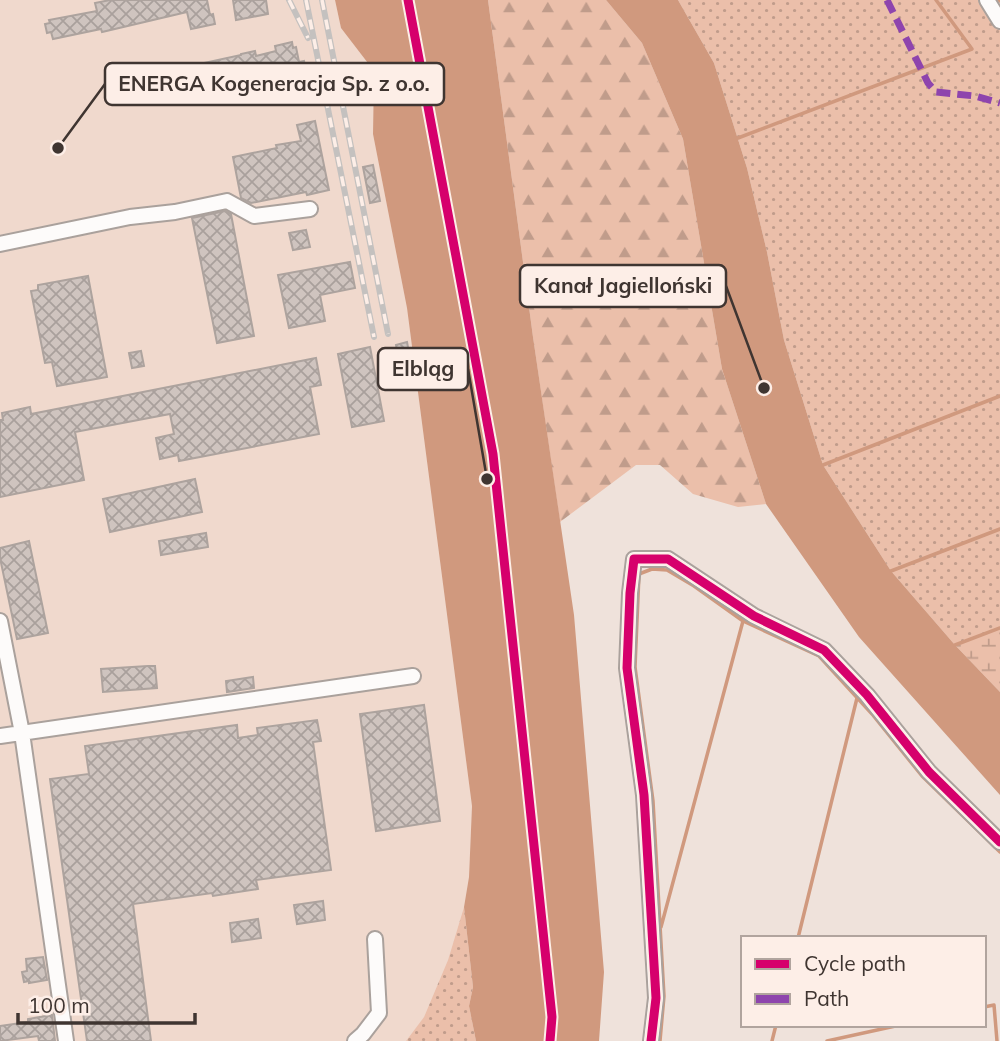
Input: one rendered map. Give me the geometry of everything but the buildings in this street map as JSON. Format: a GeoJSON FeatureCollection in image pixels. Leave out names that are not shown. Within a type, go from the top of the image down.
{"type":"FeatureCollection","features":[{"type":"Feature","properties":{"kind":"street"},"geometry":{"type":"LineString","coordinates":[[987,0],[1000,21]]}},
{"type":"Feature","properties":{"kind":"street"},"geometry":{"type":"LineString","coordinates":[[0,244],[130,217],[175,212],[226,201],[254,216],[310,209]]}},
{"type":"Feature","properties":{"kind":"street"},"geometry":{"type":"LineString","coordinates":[[652,1041],[656,998],[644,795],[628,668],[630,593],[634,559],[668,559],[754,616],[824,650],[867,695],[929,772],[1000,842]]}},
{"type":"Feature","properties":{"kind":"street"},"geometry":{"type":"LineString","coordinates":[[0,621],[22,733],[66,1041]]}},
{"type":"Feature","properties":{"kind":"street"},"geometry":{"type":"LineString","coordinates":[[0,736],[413,676]]}},
{"type":"Feature","properties":{"kind":"street"},"geometry":{"type":"LineString","coordinates":[[355,1041],[379,1013],[375,939]]}},
{"type":"Feature","properties":{"kind":"shaded area"},"geometry":{"type":"Polygon","coordinates":[[[0,0],[335,0],[341,28],[374,71],[373,134],[407,308],[472,806],[469,877],[464,907],[448,960],[424,1017],[406,1041],[0,1041],[0,0]]]}},
{"type":"Feature","properties":{"kind":"shaded area"},"geometry":{"type":"Polygon","coordinates":[[[335,0],[488,0],[533,337],[574,615],[604,972],[599,1041],[476,1041],[469,1006],[473,987],[464,907],[469,877],[472,806],[407,308],[373,134],[374,71],[341,28],[335,0]]]}},
{"type":"Feature","properties":{"kind":"shaded area"},"geometry":{"type":"Polygon","coordinates":[[[606,0],[678,0],[714,63],[747,168],[784,340],[823,465],[891,571],[1000,692],[1000,795],[859,637],[766,504],[722,369],[683,139],[642,43],[606,0]]]}},
{"type":"Feature","properties":{"kind":"green space"},"geometry":{"type":"Polygon","coordinates":[[[488,0],[606,0],[642,43],[683,139],[722,369],[766,504],[738,507],[693,494],[660,465],[636,465],[560,522],[488,0]]]}},
{"type":"Feature","properties":{"kind":"green space"},"geometry":{"type":"Polygon","coordinates":[[[678,0],[980,0],[1000,29],[1000,628],[955,645],[891,571],[823,465],[784,340],[747,168],[714,63],[678,0]]]}},
{"type":"Feature","properties":{"kind":"green space"},"geometry":{"type":"Polygon","coordinates":[[[1000,628],[1000,692],[955,645],[1000,628]]]}},
{"type":"Feature","properties":{"kind":"green space"},"geometry":{"type":"Polygon","coordinates":[[[464,907],[473,987],[469,1006],[476,1041],[406,1041],[424,1017],[448,960],[464,907]]]}},
{"type":"Feature","properties":{"kind":"waterway"},"geometry":{"type":"LineString","coordinates":[[738,138],[972,49],[936,0]]}},
{"type":"Feature","properties":{"kind":"waterway"},"geometry":{"type":"LineString","coordinates":[[823,465],[1000,396]]}},
{"type":"Feature","properties":{"kind":"waterway"},"geometry":{"type":"LineString","coordinates":[[891,571],[1000,529]]}},
{"type":"Feature","properties":{"kind":"waterway"},"geometry":{"type":"LineString","coordinates":[[660,1041],[664,996],[653,801],[635,667],[639,574],[652,569],[667,570],[743,621],[819,656],[872,714],[922,776],[1000,852]]}},
{"type":"Feature","properties":{"kind":"waterway"},"geometry":{"type":"LineString","coordinates":[[661,927],[743,621]]}},
{"type":"Feature","properties":{"kind":"waterway"},"geometry":{"type":"LineString","coordinates":[[955,645],[1000,628]]}},
{"type":"Feature","properties":{"kind":"waterway"},"geometry":{"type":"LineString","coordinates":[[798,936],[857,698]]}},
{"type":"Feature","properties":{"kind":"waterway"},"geometry":{"type":"LineString","coordinates":[[986,1007],[994,1005],[997,1041]]}},
{"type":"Feature","properties":{"kind":"waterway"},"geometry":{"type":"LineString","coordinates":[[772,1041],[776,1027]]}},
{"type":"Feature","properties":{"kind":"waterway"},"geometry":{"type":"LineString","coordinates":[[827,1041],[891,1027]]}},
{"type":"Feature","properties":{"kind":"ferry route"},"geometry":{"type":"LineString","coordinates":[[408,0],[493,454],[552,1017],[550,1041]]}},
{"type":"Feature","properties":{"kind":"railway"},"geometry":{"type":"LineString","coordinates":[[289,0],[308,38]]}},
{"type":"Feature","properties":{"kind":"railway"},"geometry":{"type":"LineString","coordinates":[[306,0],[374,337]]}},
{"type":"Feature","properties":{"kind":"railway"},"geometry":{"type":"LineString","coordinates":[[322,0],[388,334]]}},
{"type":"Feature","properties":{"kind":"marked path"},"geometry":{"type":"LineString","coordinates":[[887,0],[928,83],[936,92],[975,96],[1000,103]]}},
{"type":"Feature","properties":{"kind":"cycle path"},"geometry":{"type":"LineString","coordinates":[[408,0],[493,454],[552,1017],[550,1041]]}},
{"type":"Feature","properties":{"kind":"cycle path"},"geometry":{"type":"LineString","coordinates":[[651,1041],[656,998],[644,795],[627,668],[634,559],[668,559],[754,616],[824,650],[867,695],[929,772],[1000,842]]}},
{"type":"Feature","properties":{"kind":"place","name":"ENERGA Kogeneracja Sp. z o.o."},"geometry":{"type":"Point","coordinates":[58,148]}},
{"type":"Feature","properties":{"kind":"place","name":"Kanał Jagielloński"},"geometry":{"type":"Point","coordinates":[764,388]}},
{"type":"Feature","properties":{"kind":"place","name":"Elbląg"},"geometry":{"type":"Point","coordinates":[487,479]}}]}
